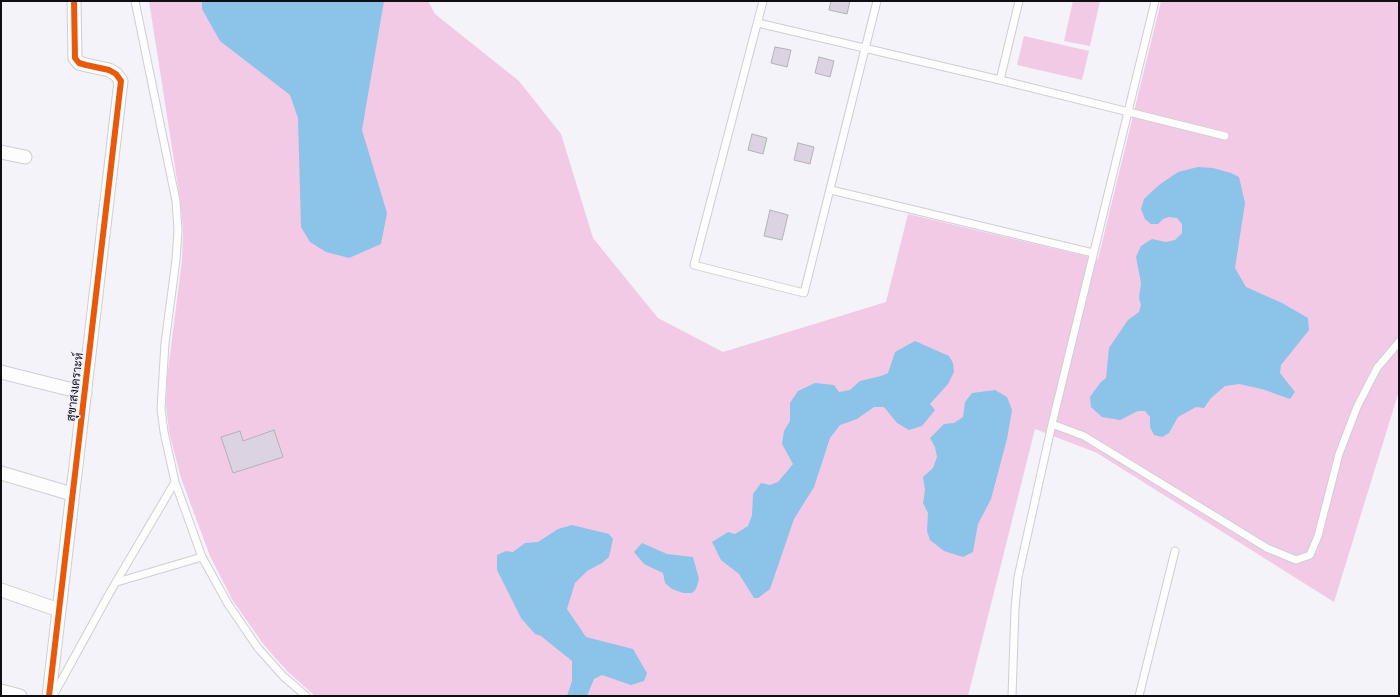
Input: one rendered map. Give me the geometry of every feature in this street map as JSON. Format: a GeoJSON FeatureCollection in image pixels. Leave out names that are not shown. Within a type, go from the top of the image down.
{"type":"FeatureCollection","features":[{"type":"Feature","properties":{"kind":"street","name":"สุขาสงเคราะห์"},"geometry":{"type":"LineString","coordinates":[[49,696],[121,80],[116,74],[109,70],[79,63],[75,58],[74,1]]}},
{"type":"Feature","properties":{"kind":"street"},"geometry":{"type":"LineString","coordinates":[[1,152],[25,157]]}},
{"type":"Feature","properties":{"kind":"street"},"geometry":{"type":"LineString","coordinates":[[1,372],[85,393]]}},
{"type":"Feature","properties":{"kind":"street"},"geometry":{"type":"LineString","coordinates":[[1,473],[72,494]]}},
{"type":"Feature","properties":{"kind":"street"},"geometry":{"type":"LineString","coordinates":[[1,590],[58,610]]}},
{"type":"Feature","properties":{"kind":"street"},"geometry":{"type":"LineString","coordinates":[[1,691],[20,696]]}},
{"type":"Feature","properties":{"kind":"lane"},"geometry":{"type":"LineString","coordinates":[[135,1],[176,201],[178,230],[176,260],[165,343],[161,409],[164,432],[175,482],[202,557],[228,604],[258,648],[283,676],[306,696]]}},
{"type":"Feature","properties":{"kind":"lane"},"geometry":{"type":"LineString","coordinates":[[763,1],[694,265],[804,293],[877,1]]}},
{"type":"Feature","properties":{"kind":"lane"},"geometry":{"type":"LineString","coordinates":[[1000,80],[1019,1]]}},
{"type":"Feature","properties":{"kind":"lane"},"geometry":{"type":"LineString","coordinates":[[1012,696],[1015,608],[1018,577],[1052,424],[1155,1]]}},
{"type":"Feature","properties":{"kind":"lane"},"geometry":{"type":"LineString","coordinates":[[758,23],[1000,80],[1225,136]]}},
{"type":"Feature","properties":{"kind":"lane"},"geometry":{"type":"LineString","coordinates":[[830,190],[1093,253]]}},
{"type":"Feature","properties":{"kind":"lane"},"geometry":{"type":"LineString","coordinates":[[1052,424],[1084,436],[1267,548],[1296,560],[1310,555],[1318,536],[1339,454],[1357,407],[1377,368],[1399,342]]}},
{"type":"Feature","properties":{"kind":"lane"},"geometry":{"type":"LineString","coordinates":[[53,696],[175,482]]}},
{"type":"Feature","properties":{"kind":"lane"},"geometry":{"type":"LineString","coordinates":[[1139,696],[1175,551]]}},
{"type":"Feature","properties":{"kind":"lane"},"geometry":{"type":"LineString","coordinates":[[117,582],[202,557]]}},
{"type":"Feature","properties":{"kind":"shaded area"},"geometry":{"type":"Polygon","coordinates":[[[149,1],[428,1],[435,14],[519,81],[561,134],[593,238],[658,318],[723,352],[886,302],[908,214],[1098,259],[1161,1],[1399,1],[1399,391],[1334,602],[1097,453],[1035,429],[968,696],[315,696],[287,671],[264,645],[233,601],[210,556],[181,478],[169,432],[166,406],[167,378],[182,260],[183,229],[180,199],[149,1]]]}},
{"type":"Feature","properties":{"kind":"shaded area"},"geometry":{"type":"Polygon","coordinates":[[[1073,1],[1100,1],[1090,46],[1064,41],[1073,1]]]}},
{"type":"Feature","properties":{"kind":"shaded area"},"geometry":{"type":"Polygon","coordinates":[[[1024,36],[1089,51],[1082,80],[1017,65],[1024,36]]]}},
{"type":"Feature","properties":{"kind":"water"},"geometry":{"type":"Polygon","coordinates":[[[202,1],[384,1],[362,130],[387,213],[381,244],[349,258],[326,252],[310,242],[301,227],[298,118],[290,95],[220,41],[202,9],[202,1]]]}},
{"type":"Feature","properties":{"kind":"water"},"geometry":{"type":"Polygon","coordinates":[[[1198,167],[1213,168],[1239,177],[1245,203],[1235,268],[1246,287],[1282,303],[1308,318],[1309,330],[1281,365],[1280,373],[1295,392],[1290,399],[1262,389],[1239,384],[1225,386],[1211,398],[1204,408],[1196,407],[1178,417],[1169,433],[1162,437],[1154,435],[1150,427],[1150,417],[1145,411],[1138,411],[1120,420],[1102,417],[1091,407],[1090,397],[1100,383],[1106,378],[1109,348],[1128,320],[1139,312],[1141,305],[1139,298],[1141,283],[1136,257],[1141,246],[1152,239],[1166,242],[1175,240],[1182,233],[1182,224],[1177,218],[1169,217],[1163,219],[1158,224],[1151,224],[1145,219],[1141,209],[1144,199],[1159,185],[1178,172],[1198,167]]]}},
{"type":"Feature","properties":{"kind":"water"},"geometry":{"type":"Polygon","coordinates":[[[915,341],[949,356],[953,363],[954,372],[948,384],[930,404],[935,410],[922,426],[909,430],[897,423],[884,407],[874,407],[857,419],[840,425],[830,438],[814,487],[794,519],[770,589],[758,598],[754,598],[739,574],[721,560],[712,542],[728,532],[735,534],[748,526],[752,515],[753,494],[761,483],[770,485],[778,482],[793,464],[782,444],[784,431],[790,421],[790,403],[798,391],[815,383],[834,385],[839,392],[850,390],[860,381],[888,373],[895,352],[915,341]]]}},
{"type":"Feature","properties":{"kind":"water"},"geometry":{"type":"Polygon","coordinates":[[[995,390],[1007,397],[1012,410],[1007,439],[991,499],[978,524],[973,552],[963,557],[944,551],[930,540],[927,531],[928,513],[923,503],[925,490],[923,477],[933,468],[937,457],[935,447],[930,438],[944,424],[954,423],[963,417],[965,402],[972,393],[995,390]]]}},
{"type":"Feature","properties":{"kind":"water"},"geometry":{"type":"Polygon","coordinates":[[[572,525],[609,534],[613,539],[609,557],[602,563],[587,571],[575,583],[567,609],[586,637],[633,649],[647,673],[644,681],[631,685],[602,675],[594,679],[587,696],[567,696],[572,681],[572,661],[541,636],[535,634],[521,618],[497,570],[497,555],[506,551],[513,552],[525,543],[538,542],[558,529],[572,525]]]}},
{"type":"Feature","properties":{"kind":"water"},"geometry":{"type":"Polygon","coordinates":[[[642,543],[667,554],[693,557],[699,579],[696,589],[692,593],[683,593],[672,589],[665,583],[663,573],[644,564],[634,552],[642,543]]]}},
{"type":"Feature","properties":{"kind":"building"},"geometry":{"type":"Polygon","coordinates":[[[831,1],[850,1],[847,14],[829,10],[831,1]]]}},
{"type":"Feature","properties":{"kind":"building"},"geometry":{"type":"Polygon","coordinates":[[[775,47],[791,50],[787,67],[771,63],[775,47]]]}},
{"type":"Feature","properties":{"kind":"building"},"geometry":{"type":"Polygon","coordinates":[[[819,57],[834,61],[830,77],[815,73],[819,57]]]}},
{"type":"Feature","properties":{"kind":"building"},"geometry":{"type":"Polygon","coordinates":[[[752,134],[767,138],[763,154],[748,150],[752,134]]]}},
{"type":"Feature","properties":{"kind":"building"},"geometry":{"type":"Polygon","coordinates":[[[798,143],[814,147],[810,164],[794,160],[798,143]]]}},
{"type":"Feature","properties":{"kind":"building"},"geometry":{"type":"Polygon","coordinates":[[[770,210],[788,215],[782,240],[764,236],[770,210]]]}},
{"type":"Feature","properties":{"kind":"building"},"geometry":{"type":"Polygon","coordinates":[[[274,430],[283,457],[233,473],[221,437],[240,431],[243,441],[274,430]]]}},
{"type":"Feature","properties":{"kind":"cycle path"},"geometry":{"type":"LineString","coordinates":[[49,696],[121,81],[116,74],[109,70],[79,63],[75,58],[74,1]]}}]}
